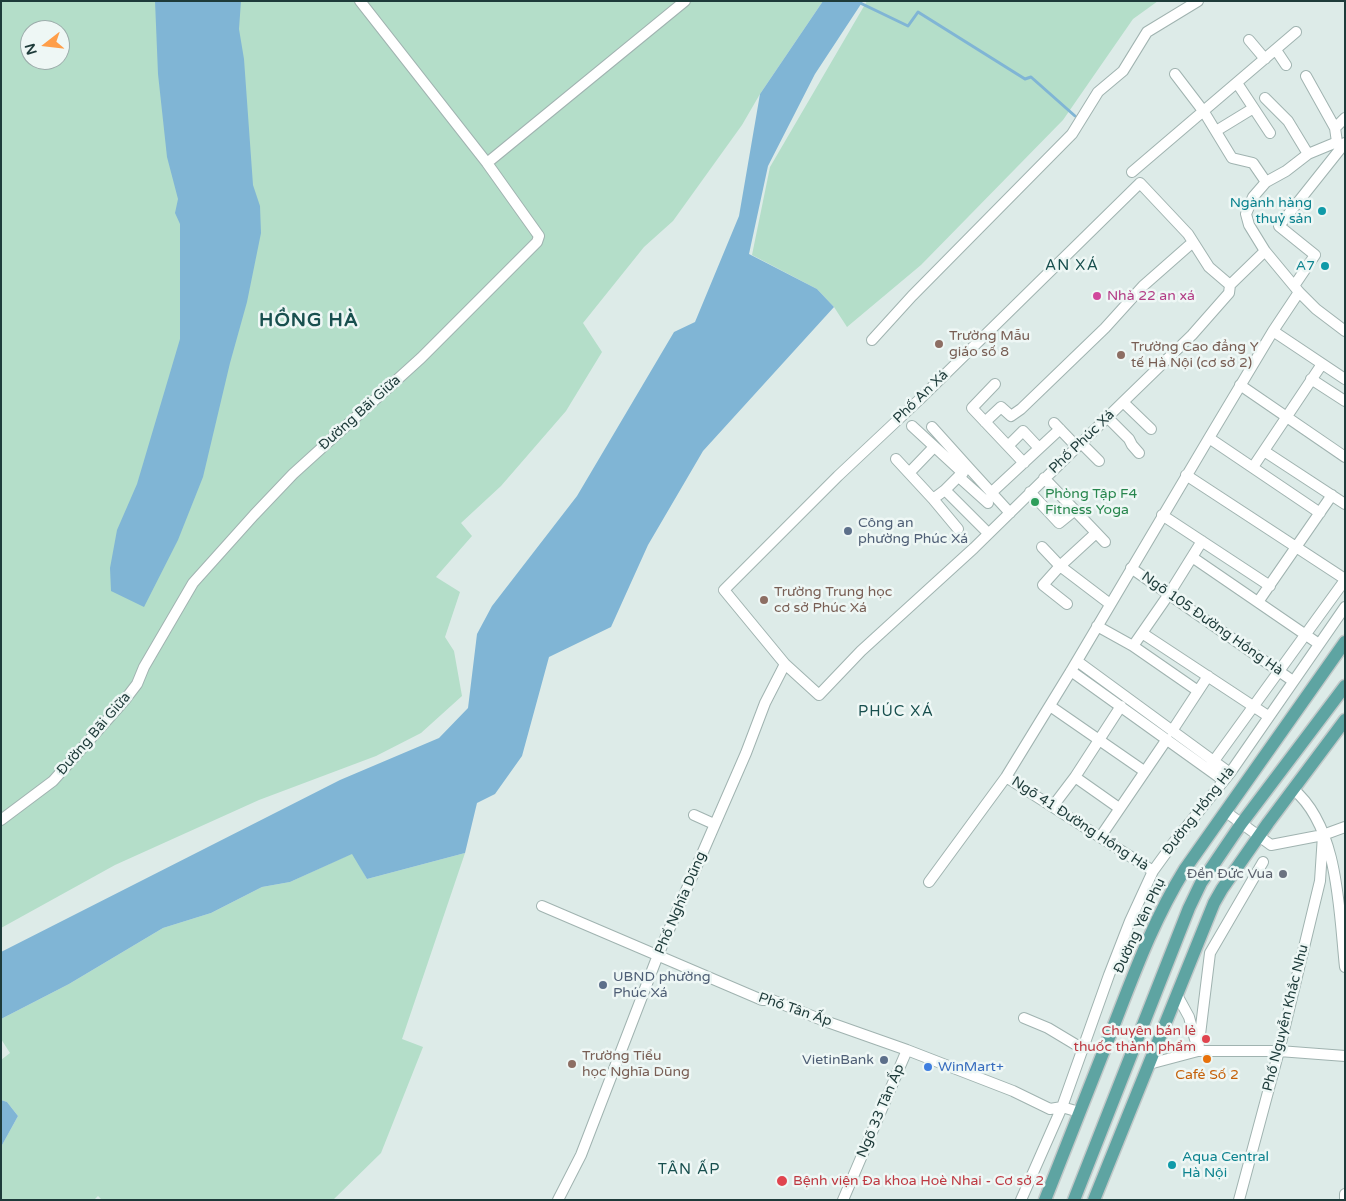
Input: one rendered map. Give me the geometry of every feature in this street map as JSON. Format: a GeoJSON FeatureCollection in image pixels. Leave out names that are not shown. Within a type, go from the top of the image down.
{"type":"FeatureCollection","features":[{"type":"Feature","properties":{"kind":"main road","name":"Đường Yên Phụ"},"geometry":{"type":"LineString","coordinates":[[1045,1200],[1166,899],[1185,869],[1345,642]]}},
{"type":"Feature","properties":{"kind":"main road"},"geometry":{"type":"LineString","coordinates":[[1074,1200],[1189,908],[1202,883],[1241,824],[1345,686]]}},
{"type":"Feature","properties":{"kind":"main road"},"geometry":{"type":"LineString","coordinates":[[1094,1200],[1214,903],[1259,836],[1345,720]]}},
{"type":"Feature","properties":{"kind":"street","name":"Đường Bãi Giữa"},"geometry":{"type":"LineString","coordinates":[[1,820],[53,781],[124,702],[137,684],[144,667],[193,583],[254,515],[293,474],[421,358],[537,242],[540,236],[487,164],[360,1]]}},
{"type":"Feature","properties":{"kind":"street"},"geometry":{"type":"LineString","coordinates":[[487,164],[685,1]]}},
{"type":"Feature","properties":{"kind":"street"},"geometry":{"type":"LineString","coordinates":[[872,340],[912,296],[1072,134],[1098,92],[1122,71],[1147,32],[1198,1]]}},
{"type":"Feature","properties":{"kind":"street"},"geometry":{"type":"LineString","coordinates":[[1132,172],[1296,32]]}},
{"type":"Feature","properties":{"kind":"street"},"geometry":{"type":"LineString","coordinates":[[1249,40],[1265,59]]}},
{"type":"Feature","properties":{"kind":"street"},"geometry":{"type":"LineString","coordinates":[[1276,50],[1286,65]]}},
{"type":"Feature","properties":{"kind":"street"},"geometry":{"type":"LineString","coordinates":[[1175,74],[1204,112],[1232,158],[1253,163],[1266,182]]}},
{"type":"Feature","properties":{"kind":"street"},"geometry":{"type":"LineString","coordinates":[[1306,76],[1335,128],[1337,142],[1308,154],[1266,182],[1253,197],[1246,214],[1249,225],[1265,251],[1297,289],[1316,309],[1345,331]]}},
{"type":"Feature","properties":{"kind":"street"},"geometry":{"type":"LineString","coordinates":[[1237,83],[1270,134]]}},
{"type":"Feature","properties":{"kind":"street"},"geometry":{"type":"LineString","coordinates":[[1265,98],[1288,121],[1308,154]]}},
{"type":"Feature","properties":{"kind":"street"},"geometry":{"type":"LineString","coordinates":[[1216,132],[1252,108]]}},
{"type":"Feature","properties":{"kind":"street"},"geometry":{"type":"LineString","coordinates":[[1335,128],[1345,118]]}},
{"type":"Feature","properties":{"kind":"street"},"geometry":{"type":"LineString","coordinates":[[929,882],[1006,776],[1050,706],[1297,289],[1315,255],[1279,226],[1345,143]]}},
{"type":"Feature","properties":{"kind":"street","name":"Phố An Xá"},"geometry":{"type":"LineString","coordinates":[[785,664],[724,590],[838,476],[920,399],[1140,183],[1194,242]]}},
{"type":"Feature","properties":{"kind":"street"},"geometry":{"type":"LineString","coordinates":[[985,422],[1002,407],[1011,416],[1021,409],[1105,328],[1143,286],[1194,242],[1209,267],[1230,285]]}},
{"type":"Feature","properties":{"kind":"street","name":"Phố Phúc Xá"},"geometry":{"type":"LineString","coordinates":[[785,664],[819,695],[861,651],[1010,513],[1192,335],[1229,293],[1230,285],[1265,251]]}},
{"type":"Feature","properties":{"kind":"street"},"geometry":{"type":"LineString","coordinates":[[1273,331],[1345,379]]}},
{"type":"Feature","properties":{"kind":"street"},"geometry":{"type":"LineString","coordinates":[[1253,467],[1322,364]]}},
{"type":"Feature","properties":{"kind":"street"},"geometry":{"type":"LineString","coordinates":[[1311,379],[1345,402]]}},
{"type":"Feature","properties":{"kind":"street"},"geometry":{"type":"LineString","coordinates":[[995,384],[972,408],[1024,463]]}},
{"type":"Feature","properties":{"kind":"street"},"geometry":{"type":"LineString","coordinates":[[1240,386],[1345,457]]}},
{"type":"Feature","properties":{"kind":"street"},"geometry":{"type":"LineString","coordinates":[[1123,402],[1151,429]]}},
{"type":"Feature","properties":{"kind":"street"},"geometry":{"type":"LineString","coordinates":[[1107,417],[1129,439],[1132,446],[1139,453]]}},
{"type":"Feature","properties":{"kind":"street"},"geometry":{"type":"LineString","coordinates":[[912,426],[990,498],[1010,513]]}},
{"type":"Feature","properties":{"kind":"street"},"geometry":{"type":"LineString","coordinates":[[990,498],[1039,448],[1057,426],[1099,461]]}},
{"type":"Feature","properties":{"kind":"street"},"geometry":{"type":"LineString","coordinates":[[932,427],[963,472]]}},
{"type":"Feature","properties":{"kind":"street"},"geometry":{"type":"LineString","coordinates":[[1008,446],[1023,431],[1039,448]]}},
{"type":"Feature","properties":{"kind":"street"},"geometry":{"type":"LineString","coordinates":[[1208,438],[1320,513]]}},
{"type":"Feature","properties":{"kind":"street"},"geometry":{"type":"LineString","coordinates":[[909,472],[934,447]]}},
{"type":"Feature","properties":{"kind":"street"},"geometry":{"type":"LineString","coordinates":[[1264,451],[1345,504]]}},
{"type":"Feature","properties":{"kind":"street"},"geometry":{"type":"LineString","coordinates":[[896,459],[958,529]]}},
{"type":"Feature","properties":{"kind":"street"},"geometry":{"type":"LineString","coordinates":[[933,499],[963,472]]}},
{"type":"Feature","properties":{"kind":"street"},"geometry":{"type":"LineString","coordinates":[[1186,475],[1345,579]]}},
{"type":"Feature","properties":{"kind":"street"},"geometry":{"type":"LineString","coordinates":[[1044,478],[1105,542]]}},
{"type":"Feature","properties":{"kind":"street"},"geometry":{"type":"LineString","coordinates":[[945,490],[988,533]]}},
{"type":"Feature","properties":{"kind":"street"},"geometry":{"type":"LineString","coordinates":[[1030,492],[1059,523],[1075,510]]}},
{"type":"Feature","properties":{"kind":"street"},"geometry":{"type":"LineString","coordinates":[[1258,602],[1332,496]]}},
{"type":"Feature","properties":{"kind":"street"},"geometry":{"type":"LineString","coordinates":[[1162,515],[1270,586]]}},
{"type":"Feature","properties":{"kind":"street"},"geometry":{"type":"LineString","coordinates":[[1068,604],[1044,585],[1060,566],[1096,533]]}},
{"type":"Feature","properties":{"kind":"street"},"geometry":{"type":"LineString","coordinates":[[1133,646],[1169,594],[1202,541]]}},
{"type":"Feature","properties":{"kind":"street"},"geometry":{"type":"LineString","coordinates":[[1042,547],[1060,566],[1110,604]]}},
{"type":"Feature","properties":{"kind":"street"},"geometry":{"type":"LineString","coordinates":[[1192,557],[1319,644]]}},
{"type":"Feature","properties":{"kind":"street","name":"Ngõ 105 Đường Hồng Hà"},"geometry":{"type":"LineString","coordinates":[[1131,568],[1293,681]]}},
{"type":"Feature","properties":{"kind":"street","name":"Đường Hồng Hà"},"geometry":{"type":"LineString","coordinates":[[1210,765],[1345,579]]}},
{"type":"Feature","properties":{"kind":"street","name":"Đường Hồng Hà"},"geometry":{"type":"LineString","coordinates":[[1021,1200],[1057,1120],[1123,939],[1153,871],[1226,776],[1345,607]]}},
{"type":"Feature","properties":{"kind":"street"},"geometry":{"type":"LineString","coordinates":[[1097,626],[1133,646],[1198,691]]}},
{"type":"Feature","properties":{"kind":"street"},"geometry":{"type":"LineString","coordinates":[[1142,633],[1268,716]]}},
{"type":"Feature","properties":{"kind":"street"},"geometry":{"type":"LineString","coordinates":[[1077,661],[1169,735],[1226,776]]}},
{"type":"Feature","properties":{"kind":"street","name":"Phố Nghĩa Dũng"},"geometry":{"type":"LineString","coordinates":[[558,1200],[581,1156],[658,955],[746,753],[765,703],[785,664]]}},
{"type":"Feature","properties":{"kind":"street"},"geometry":{"type":"LineString","coordinates":[[1071,671],[1121,706],[1169,735]]}},
{"type":"Feature","properties":{"kind":"street"},"geometry":{"type":"LineString","coordinates":[[1100,836],[1208,676]]}},
{"type":"Feature","properties":{"kind":"street"},"geometry":{"type":"LineString","coordinates":[[1050,706],[1144,771]]}},
{"type":"Feature","properties":{"kind":"street"},"geometry":{"type":"LineString","coordinates":[[1053,806],[1075,777],[1121,706]]}},
{"type":"Feature","properties":{"kind":"street","name":"Ngõ 41 Đường Hồng Hà"},"geometry":{"type":"LineString","coordinates":[[1006,776],[1153,871]]}},
{"type":"Feature","properties":{"kind":"street"},"geometry":{"type":"LineString","coordinates":[[1075,777],[1120,808]]}},
{"type":"Feature","properties":{"kind":"street"},"geometry":{"type":"LineString","coordinates":[[1293,789],[1304,798],[1323,834],[1336,878],[1345,967]]}},
{"type":"Feature","properties":{"kind":"street"},"geometry":{"type":"LineString","coordinates":[[1226,812],[1272,845],[1323,834],[1345,827]]}},
{"type":"Feature","properties":{"kind":"street"},"geometry":{"type":"LineString","coordinates":[[694,815],[714,824]]}},
{"type":"Feature","properties":{"kind":"street","name":"Phố Nguyễn Khắc Nhu"},"geometry":{"type":"LineString","coordinates":[[1239,1200],[1280,1050],[1320,880],[1323,834]]}},
{"type":"Feature","properties":{"kind":"street"},"geometry":{"type":"LineString","coordinates":[[1198,1051],[1210,953],[1263,862]]}},
{"type":"Feature","properties":{"kind":"street"},"geometry":{"type":"LineString","coordinates":[[1320,880],[1328,875],[1336,878]]}},
{"type":"Feature","properties":{"kind":"street","name":"Phố Tân Ấp"},"geometry":{"type":"LineString","coordinates":[[542,906],[762,1000],[772,1000],[822,1020],[908,1050],[1013,1090],[1050,1108]]}},
{"type":"Feature","properties":{"kind":"street"},"geometry":{"type":"LineString","coordinates":[[1177,996],[1192,1024],[1198,1051]]}},
{"type":"Feature","properties":{"kind":"street"},"geometry":{"type":"LineString","coordinates":[[1024,1018],[1048,1028],[1083,1049]]}},
{"type":"Feature","properties":{"kind":"street","name":"Ngõ 33 Tân Ấp"},"geometry":{"type":"LineString","coordinates":[[843,1200],[908,1050]]}},
{"type":"Feature","properties":{"kind":"street"},"geometry":{"type":"LineString","coordinates":[[1149,1064],[1198,1051],[1280,1050],[1345,1056]]}},
{"type":"Feature","properties":{"kind":"street"},"geometry":{"type":"LineString","coordinates":[[1074,1128],[1057,1120],[1050,1108],[1062,1107],[1079,1112]]}},
{"type":"Feature","properties":{"kind":"street"},"geometry":{"type":"LineString","coordinates":[[1344,1200],[1345,1194]]}},
{"type":"Feature","properties":{"kind":"green space"},"geometry":{"type":"Polygon","coordinates":[[[1,1],[823,1],[760,94],[742,125],[673,221],[644,247],[583,323],[602,352],[566,411],[501,486],[461,523],[472,536],[436,577],[460,592],[445,637],[454,651],[462,696],[421,733],[376,756],[259,800],[115,865],[1,928],[1,1]]]}},
{"type":"Feature","properties":{"kind":"green space"},"geometry":{"type":"Polygon","coordinates":[[[867,1],[1158,1],[1133,19],[1063,120],[921,265],[847,327],[834,307],[817,289],[752,255],[770,167],[867,1]]]}},
{"type":"Feature","properties":{"kind":"green space"},"geometry":{"type":"Polygon","coordinates":[[[353,853],[367,879],[465,853],[402,1039],[423,1047],[381,1153],[334,1199],[102,1200],[98,1196],[94,1200],[1,1200],[1,1147],[18,1116],[7,1102],[1,1100],[1,1060],[10,1053],[1,1039],[1,1019],[69,984],[163,928],[211,913],[262,887],[290,882],[353,853]]]}},
{"type":"Feature","properties":{"kind":"water"},"geometry":{"type":"Polygon","coordinates":[[[155,1],[241,1],[239,29],[244,59],[253,185],[260,206],[261,233],[247,302],[230,363],[203,477],[178,540],[144,607],[111,591],[110,568],[117,530],[137,484],[180,339],[180,224],[175,213],[178,199],[167,157],[158,74],[155,1]]]}},
{"type":"Feature","properties":{"kind":"water"},"geometry":{"type":"Polygon","coordinates":[[[823,1],[863,1],[815,74],[768,166],[749,254],[817,289],[834,307],[703,451],[648,545],[611,627],[549,657],[522,756],[495,794],[477,803],[465,853],[367,879],[352,854],[290,882],[262,887],[211,913],[163,928],[69,984],[1,1019],[1,952],[340,780],[439,738],[468,708],[477,634],[492,606],[577,496],[674,332],[695,322],[739,216],[760,94],[823,1]]]}},
{"type":"Feature","properties":{"kind":"water"},"geometry":{"type":"Polygon","coordinates":[[[1,1100],[7,1102],[18,1116],[1,1147],[1,1100]]]}},
{"type":"Feature","properties":{"kind":"waterway"},"geometry":{"type":"LineString","coordinates":[[856,1],[908,26],[918,12],[1025,79],[1031,77],[1075,116]]}},
{"type":"Feature","properties":{"kind":"place","name":"Ngành hàng thuỷ sản"},"geometry":{"type":"Point","coordinates":[1322,211]}},
{"type":"Feature","properties":{"kind":"place","name":"A7"},"geometry":{"type":"Point","coordinates":[1325,266]}},
{"type":"Feature","properties":{"kind":"place","name":"Nhà 22 an xá"},"geometry":{"type":"Point","coordinates":[1097,296]}},
{"type":"Feature","properties":{"kind":"place","name":"Trường Mẫu giáo số 8"},"geometry":{"type":"Point","coordinates":[939,344]}},
{"type":"Feature","properties":{"kind":"place","name":"Trường Cao đẳng Y tế Hà Nội (cơ sở 2)"},"geometry":{"type":"Point","coordinates":[1121,355]}},
{"type":"Feature","properties":{"kind":"place","name":"Phòng Tập F4 Fitness Yoga"},"geometry":{"type":"Point","coordinates":[1035,502]}},
{"type":"Feature","properties":{"kind":"place","name":"Công an phường Phúc Xá"},"geometry":{"type":"Point","coordinates":[848,531]}},
{"type":"Feature","properties":{"kind":"place","name":"Trường Trung học cơ sở Phúc Xá"},"geometry":{"type":"Point","coordinates":[764,600]}},
{"type":"Feature","properties":{"kind":"place","name":"Đền Đức Vua"},"geometry":{"type":"Point","coordinates":[1283,874]}},
{"type":"Feature","properties":{"kind":"place","name":"UBND phường Phúc Xá"},"geometry":{"type":"Point","coordinates":[603,985]}},
{"type":"Feature","properties":{"kind":"place","name":"Chuyên bán lẻ thuốc thành phẩm"},"geometry":{"type":"Point","coordinates":[1206,1039]}},
{"type":"Feature","properties":{"kind":"place","name":"Café Số 2"},"geometry":{"type":"Point","coordinates":[1207,1059]}},
{"type":"Feature","properties":{"kind":"place","name":"VietinBank"},"geometry":{"type":"Point","coordinates":[884,1060]}},
{"type":"Feature","properties":{"kind":"place","name":"Trường Tiểu học Nghĩa Dũng"},"geometry":{"type":"Point","coordinates":[572,1064]}},
{"type":"Feature","properties":{"kind":"place","name":"WinMart+"},"geometry":{"type":"Point","coordinates":[928,1067]}},
{"type":"Feature","properties":{"kind":"place","name":"Aqua Central Hà Nội"},"geometry":{"type":"Point","coordinates":[1172,1165]}},
{"type":"Feature","properties":{"kind":"place","name":"Bệnh viện Đa khoa Hoè Nhai - Cơ sở 2"},"geometry":{"type":"Point","coordinates":[782,1181]}},
{"type":"Feature","properties":{"kind":"district","name":"AN XÁ"},"geometry":{"type":"Point","coordinates":[1072,266]}},
{"type":"Feature","properties":{"kind":"district","name":"HỒNG HÀ"},"geometry":{"type":"Point","coordinates":[309,321]}},
{"type":"Feature","properties":{"kind":"district","name":"PHÚC XÁ"},"geometry":{"type":"Point","coordinates":[896,712]}},
{"type":"Feature","properties":{"kind":"district","name":"TÂN ẤP"},"geometry":{"type":"Point","coordinates":[689,1170]}}]}
